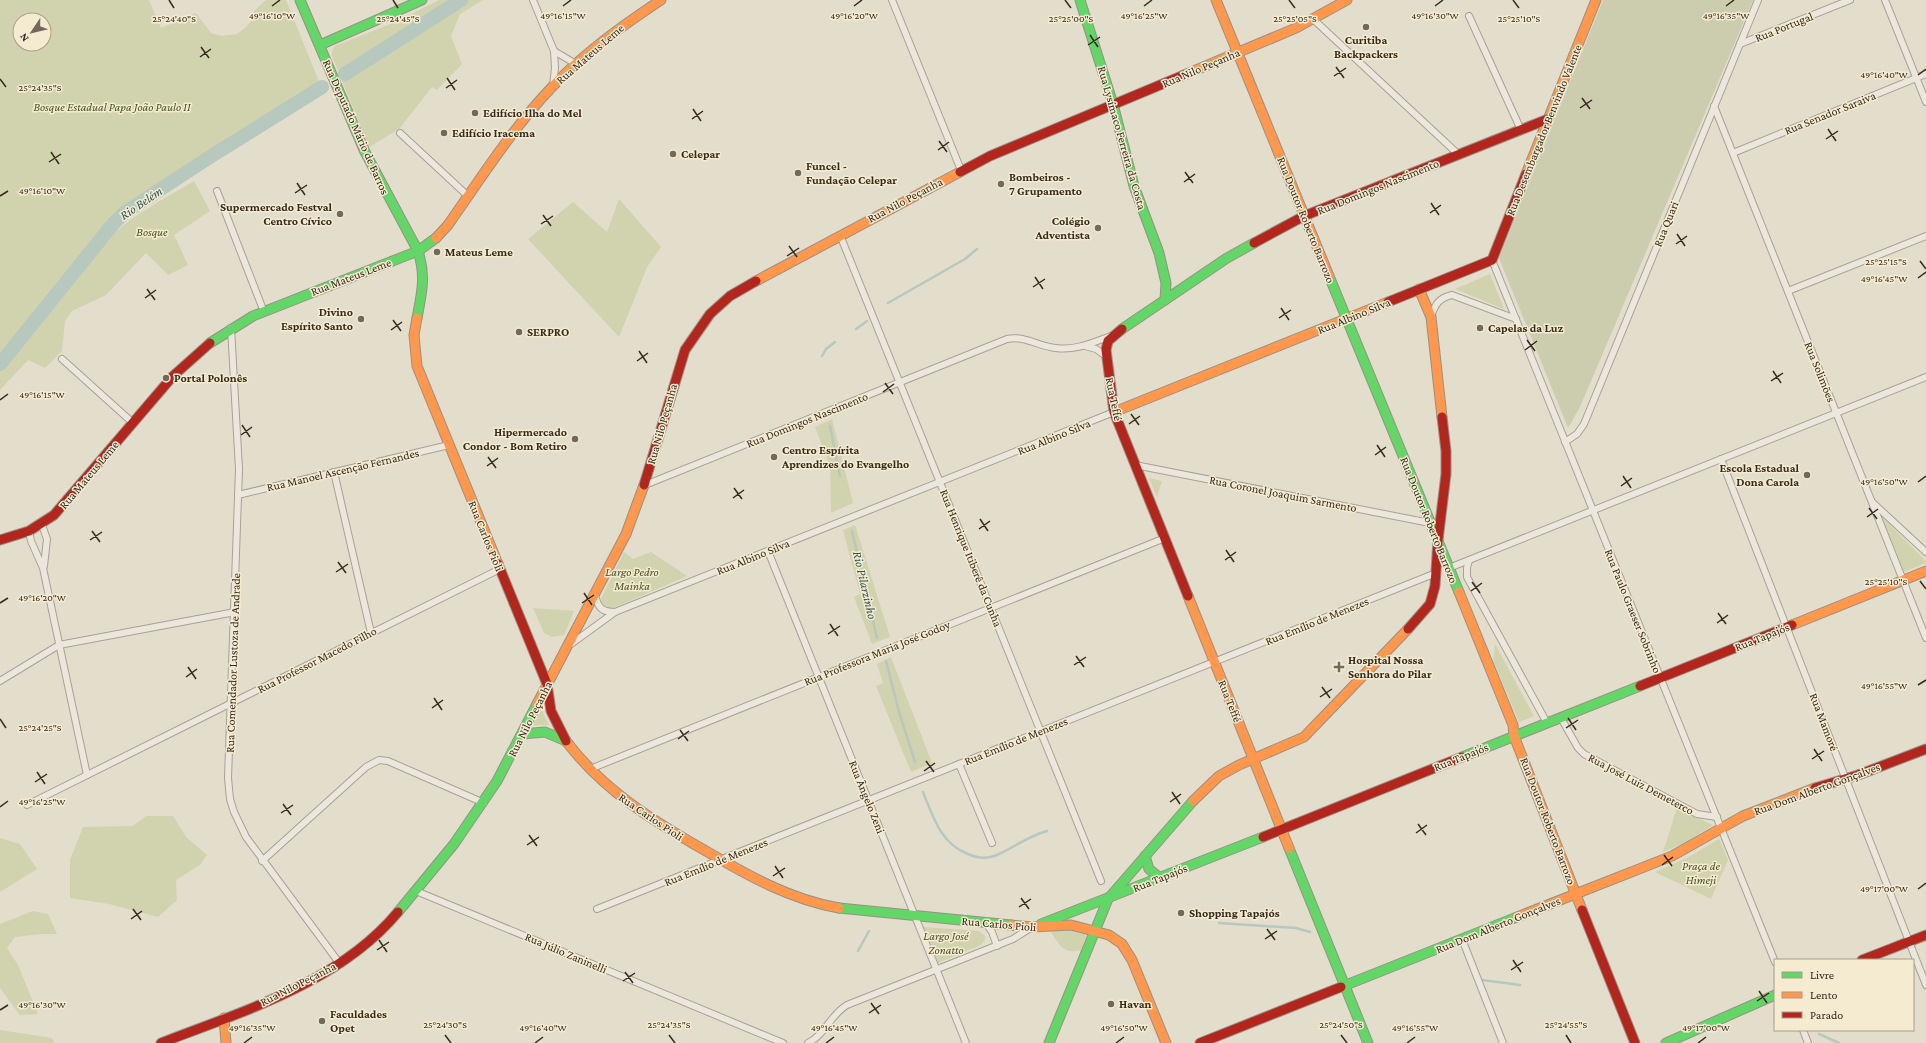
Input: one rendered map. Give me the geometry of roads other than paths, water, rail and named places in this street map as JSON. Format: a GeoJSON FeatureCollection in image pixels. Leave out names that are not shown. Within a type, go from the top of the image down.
{"type":"FeatureCollection","features":[{"type":"Feature","properties":{"kind":"main road","name":"Rua Deputado Mário de Barros"},"geometry":{"type":"LineString","coordinates":[[300,0],[372,165],[418,251]]}},
{"type":"Feature","properties":{"kind":"main road"},"geometry":{"type":"LineString","coordinates":[[320,45],[382,19],[422,0]]}},
{"type":"Feature","properties":{"kind":"main road","name":"Rua Mateus Leme"},"geometry":{"type":"LineString","coordinates":[[0,540],[29,532],[42,525],[60,509],[173,376],[195,354],[231,328],[264,312],[418,251],[442,233],[514,131],[552,87],[576,64],[615,31],[661,0]]}},
{"type":"Feature","properties":{"kind":"main road","name":"Rua Lysímaco Ferreira da Costa"},"geometry":{"type":"LineString","coordinates":[[1080,0],[1113,104],[1134,186],[1159,253],[1166,283],[1165,300]]}},
{"type":"Feature","properties":{"kind":"main road","name":"Rua Doutor Roberto Barrozo"},"geometry":{"type":"LineString","coordinates":[[1216,0],[1513,725],[1514,736],[1635,1043]]}},
{"type":"Feature","properties":{"kind":"main road","name":"Rua Nilo Peçanha"},"geometry":{"type":"LineString","coordinates":[[161,1043],[300,986],[340,964],[384,927],[416,891],[484,803],[503,771],[595,595],[630,524],[645,485],[680,364],[699,329],[720,304],[741,288],[961,170],[1005,149],[1313,19],[1335,3],[1347,0]]}},
{"type":"Feature","properties":{"kind":"main road","name":"Rua Desembargador Benvindo Valente"},"geometry":{"type":"LineString","coordinates":[[1492,260],[1596,0]]}},
{"type":"Feature","properties":{"kind":"main road","name":"Rua Domingos Nascimento"},"geometry":{"type":"LineString","coordinates":[[1106,356],[1107,346],[1115,334],[1231,255],[1304,216],[1548,119]]}},
{"type":"Feature","properties":{"kind":"main road","name":"Rua Carlos Pioli"},"geometry":{"type":"LineString","coordinates":[[418,251],[423,266],[424,280],[414,335],[415,356],[421,379],[548,684],[550,708],[555,721],[567,742],[590,769],[618,795],[643,814],[720,860],[773,887],[825,906],[860,912],[915,917],[1032,927],[1071,925],[1094,930]]}},
{"type":"Feature","properties":{"kind":"main road"},"geometry":{"type":"LineString","coordinates":[[1159,253],[1173,284],[1176,287],[1182,288]]}},
{"type":"Feature","properties":{"kind":"main road","name":"Rua Albino Silva"},"geometry":{"type":"LineString","coordinates":[[1114,412],[1492,260]]}},
{"type":"Feature","properties":{"kind":"main road"},"geometry":{"type":"LineString","coordinates":[[1049,1043],[1094,930],[1108,899],[1145,856],[1208,785],[1229,770],[1253,758],[1298,740],[1317,725],[1427,609],[1432,599],[1446,474],[1446,451],[1431,317],[1426,302],[1419,289]]}},
{"type":"Feature","properties":{"kind":"main road","name":"Rua Teffé"},"geometry":{"type":"LineString","coordinates":[[1106,356],[1114,412],[1368,1043]]}},
{"type":"Feature","properties":{"kind":"main road"},"geometry":{"type":"LineString","coordinates":[[1430,523],[1441,515]]}},
{"type":"Feature","properties":{"kind":"main road","name":"Rua Tapajós"},"geometry":{"type":"LineString","coordinates":[[1032,927],[1108,899],[1926,571]]}},
{"type":"Feature","properties":{"kind":"main road"},"geometry":{"type":"LineString","coordinates":[[1436,573],[1445,575],[1455,583]]}},
{"type":"Feature","properties":{"kind":"main road"},"geometry":{"type":"LineString","coordinates":[[522,734],[532,731],[544,731],[567,742]]}},
{"type":"Feature","properties":{"kind":"main road","name":"Rua Dom Alberto Gonçalves"},"geometry":{"type":"LineString","coordinates":[[1200,1043],[1672,856],[1743,816],[1926,749]]}},
{"type":"Feature","properties":{"kind":"main road"},"geometry":{"type":"LineString","coordinates":[[1145,856],[1148,868],[1152,874],[1160,878]]}},
{"type":"Feature","properties":{"kind":"main road"},"geometry":{"type":"LineString","coordinates":[[1094,930],[1116,939],[1127,951],[1166,1043]]}},
{"type":"Feature","properties":{"kind":"main road"},"geometry":{"type":"LineString","coordinates":[[1865,959],[1926,935]]}},
{"type":"Feature","properties":{"kind":"main road"},"geometry":{"type":"LineString","coordinates":[[1666,1043],[1774,995]]}},
{"type":"Feature","properties":{"kind":"main road"},"geometry":{"type":"LineString","coordinates":[[224,1018],[226,1043]]}},
{"type":"Feature","properties":{"kind":"street"},"geometry":{"type":"LineString","coordinates":[[533,0],[554,50],[555,68],[552,87]]}},
{"type":"Feature","properties":{"kind":"street"},"geometry":{"type":"LineString","coordinates":[[892,0],[961,170]]}},
{"type":"Feature","properties":{"kind":"street","name":"Rua Quari"},"geometry":{"type":"LineString","coordinates":[[1565,442],[1577,434],[1584,424],[1758,0]]}},
{"type":"Feature","properties":{"kind":"street","name":"Rua Portugal"},"geometry":{"type":"LineString","coordinates":[[1740,44],[1850,0]]}},
{"type":"Feature","properties":{"kind":"street"},"geometry":{"type":"LineString","coordinates":[[1885,0],[1926,102]]}},
{"type":"Feature","properties":{"kind":"street"},"geometry":{"type":"LineString","coordinates":[[1469,16],[1521,130]]}},
{"type":"Feature","properties":{"kind":"street"},"geometry":{"type":"LineString","coordinates":[[1313,19],[1459,155]]}},
{"type":"Feature","properties":{"kind":"street"},"geometry":{"type":"LineString","coordinates":[[554,50],[576,64]]}},
{"type":"Feature","properties":{"kind":"street","name":"Rua Senador Saraiva"},"geometry":{"type":"LineString","coordinates":[[1733,153],[1926,74]]}},
{"type":"Feature","properties":{"kind":"street","name":"Rua Solimões"},"geometry":{"type":"LineString","coordinates":[[1714,106],[1926,638]]}},
{"type":"Feature","properties":{"kind":"street"},"geometry":{"type":"LineString","coordinates":[[400,134],[468,196]]}},
{"type":"Feature","properties":{"kind":"street"},"geometry":{"type":"LineString","coordinates":[[217,191],[264,312]]}},
{"type":"Feature","properties":{"kind":"street","name":"Rua Henrique Itiberê da Cunha"},"geometry":{"type":"LineString","coordinates":[[840,235],[1101,881]]}},
{"type":"Feature","properties":{"kind":"street"},"geometry":{"type":"LineString","coordinates":[[1788,291],[1926,236]]}},
{"type":"Feature","properties":{"kind":"street","name":"Rua Paulo Graeser Sobrinho"},"geometry":{"type":"LineString","coordinates":[[1492,260],[1774,960]]}},
{"type":"Feature","properties":{"kind":"street"},"geometry":{"type":"LineString","coordinates":[[1431,317],[1437,302],[1446,296],[1452,295],[1516,319]]}},
{"type":"Feature","properties":{"kind":"street","name":"Rua Comendador Lustoza de Andrade"},"geometry":{"type":"LineString","coordinates":[[231,328],[238,437],[238,495],[232,703],[228,778],[230,799],[239,825],[262,861],[340,964]]}},
{"type":"Feature","properties":{"kind":"street","name":"Rua Domingos Nascimento"},"geometry":{"type":"LineString","coordinates":[[645,485],[900,382],[1014,338],[1058,349],[1084,346],[1115,334]]}},
{"type":"Feature","properties":{"kind":"street","name":"Rua Domingos Nascimento"},"geometry":{"type":"LineString","coordinates":[[1084,346],[1096,349],[1106,356]]}},
{"type":"Feature","properties":{"kind":"street"},"geometry":{"type":"LineString","coordinates":[[62,359],[133,423]]}},
{"type":"Feature","properties":{"kind":"street"},"geometry":{"type":"LineString","coordinates":[[1449,568],[1926,377]]}},
{"type":"Feature","properties":{"kind":"street","name":"Rua Albino Silva"},"geometry":{"type":"LineString","coordinates":[[568,646],[615,612],[1114,412]]}},
{"type":"Feature","properties":{"kind":"street","name":"Rua Manoel Ascenção Fernandes"},"geometry":{"type":"LineString","coordinates":[[238,495],[449,445]]}},
{"type":"Feature","properties":{"kind":"street","name":"Rua Mamoré"},"geometry":{"type":"LineString","coordinates":[[1721,459],[1926,985]]}},
{"type":"Feature","properties":{"kind":"street","name":"Rua Coronel Joaquim Sarmento"},"geometry":{"type":"LineString","coordinates":[[1135,465],[1430,523]]}},
{"type":"Feature","properties":{"kind":"street"},"geometry":{"type":"LineString","coordinates":[[334,472],[371,633]]}},
{"type":"Feature","properties":{"kind":"street"},"geometry":{"type":"LineString","coordinates":[[1872,502],[1926,552]]}},
{"type":"Feature","properties":{"kind":"street"},"geometry":{"type":"LineString","coordinates":[[42,525],[47,544],[44,568]]}},
{"type":"Feature","properties":{"kind":"street"},"geometry":{"type":"LineString","coordinates":[[29,532],[32,544],[44,568],[86,775]]}},
{"type":"Feature","properties":{"kind":"street","name":"Rua Professora Maria José Godoy"},"geometry":{"type":"LineString","coordinates":[[590,769],[1165,538]]}},
{"type":"Feature","properties":{"kind":"street","name":"Rua Ângelo Zeni"},"geometry":{"type":"LineString","coordinates":[[768,551],[966,1043]]}},
{"type":"Feature","properties":{"kind":"street"},"geometry":{"type":"LineString","coordinates":[[1469,560],[1466,568],[1467,577],[1548,723]]}},
{"type":"Feature","properties":{"kind":"street","name":"Rua Professor Macedo Filho"},"geometry":{"type":"LineString","coordinates":[[27,805],[500,569]]}},
{"type":"Feature","properties":{"kind":"street","name":"Rua Emílio de Menezes"},"geometry":{"type":"LineString","coordinates":[[597,909],[1436,573]]}},
{"type":"Feature","properties":{"kind":"street"},"geometry":{"type":"LineString","coordinates":[[595,595],[597,604],[601,610],[606,612],[615,612]]}},
{"type":"Feature","properties":{"kind":"street"},"geometry":{"type":"LineString","coordinates":[[0,681],[60,645],[235,612]]}},
{"type":"Feature","properties":{"kind":"street","name":"Rua José Luiz Demeterco"},"geometry":{"type":"LineString","coordinates":[[1561,718],[1578,748],[1584,754],[1697,814],[1717,817]]}},
{"type":"Feature","properties":{"kind":"street"},"geometry":{"type":"LineString","coordinates":[[262,861],[366,767],[379,760],[395,763],[484,803]]}},
{"type":"Feature","properties":{"kind":"street"},"geometry":{"type":"LineString","coordinates":[[959,764],[992,843]]}},
{"type":"Feature","properties":{"kind":"street","name":"Rua Júlio Zaninelli"},"geometry":{"type":"LineString","coordinates":[[416,891],[783,1043]]}},
{"type":"Feature","properties":{"kind":"street"},"geometry":{"type":"LineString","coordinates":[[986,922],[992,932],[997,946]]}},
{"type":"Feature","properties":{"kind":"street","name":"Rua Tapajós"},"geometry":{"type":"LineString","coordinates":[[808,1043],[819,1036],[834,1016],[847,1005],[997,946],[1013,939],[1032,927]]}},
{"type":"Feature","properties":{"kind":"street"},"geometry":{"type":"LineString","coordinates":[[1462,939],[1503,1043]]}},
{"type":"Feature","properties":{"kind":"street"},"geometry":{"type":"LineString","coordinates":[[1803,1031],[1808,1043]]}},
{"type":"Feature","properties":{"kind":"waterway","name":"Rio Belém"},"geometry":{"type":"LineString","coordinates":[[345,74],[461,0]]}},
{"type":"Feature","properties":{"kind":"waterway","name":"Rio Belém"},"geometry":{"type":"LineString","coordinates":[[0,364],[113,224],[124,213],[322,87]]}},
{"type":"Feature","properties":{"kind":"waterway","name":"Rio Pilarzinho"},"geometry":{"type":"LineString","coordinates":[[888,303],[965,259],[977,249]]}},
{"type":"Feature","properties":{"kind":"waterway","name":"Rio Pilarzinho"},"geometry":{"type":"LineString","coordinates":[[856,329],[867,321]]}},
{"type":"Feature","properties":{"kind":"waterway","name":"Rio Pilarzinho"},"geometry":{"type":"LineString","coordinates":[[822,356],[826,349],[835,342]]}},
{"type":"Feature","properties":{"kind":"waterway","name":"Rio Pilarzinho"},"geometry":{"type":"LineString","coordinates":[[830,426],[840,476]]}},
{"type":"Feature","properties":{"kind":"waterway","name":"Rio Pilarzinho"},"geometry":{"type":"LineString","coordinates":[[852,531],[877,638]]}},
{"type":"Feature","properties":{"kind":"waterway","name":"Rio Pilarzinho"},"geometry":{"type":"LineString","coordinates":[[886,661],[899,712],[915,762]]}},
{"type":"Feature","properties":{"kind":"waterway","name":"Rio Pilarzinho"},"geometry":{"type":"LineString","coordinates":[[923,792],[939,829],[945,837],[951,844],[971,855],[982,858],[994,856],[1047,831]]}},
{"type":"Feature","properties":{"kind":"waterway","name":"Rio Pilarzinho"},"geometry":{"type":"LineString","coordinates":[[1219,923],[1296,928],[1310,932]]}},
{"type":"Feature","properties":{"kind":"waterway"},"geometry":{"type":"LineString","coordinates":[[858,951],[869,931]]}},
{"type":"Feature","properties":{"kind":"waterway","name":"Rio Pilarzinho"},"geometry":{"type":"LineString","coordinates":[[1482,980],[1520,985]]}},
{"type":"Feature","properties":{"kind":"waterway","name":"Rio Pilarzinho"},"geometry":{"type":"LineString","coordinates":[[1819,1034],[1839,1043]]}},
{"type":"Feature","properties":{"kind":"place","name":"Curitiba Backpackers"},"geometry":{"type":"Point","coordinates":[1366,27]}},
{"type":"Feature","properties":{"kind":"place","name":"Edifício Ilha do Mel"},"geometry":{"type":"Point","coordinates":[475,113]}},
{"type":"Feature","properties":{"kind":"place","name":"Edifício Iracema"},"geometry":{"type":"Point","coordinates":[444,133]}},
{"type":"Feature","properties":{"kind":"place","name":"Celepar"},"geometry":{"type":"Point","coordinates":[673,154]}},
{"type":"Feature","properties":{"kind":"place","name":"Funcel - Fundação Celepar"},"geometry":{"type":"Point","coordinates":[798,173]}},
{"type":"Feature","properties":{"kind":"place","name":"Bombeiros - 7 Grupamento"},"geometry":{"type":"Point","coordinates":[1001,184]}},
{"type":"Feature","properties":{"kind":"place","name":"Supermercado Festval Centro Cívico"},"geometry":{"type":"Point","coordinates":[340,214]}},
{"type":"Feature","properties":{"kind":"place","name":"Colégio Adventista"},"geometry":{"type":"Point","coordinates":[1098,228]}},
{"type":"Feature","properties":{"kind":"place","name":"Mateus Leme"},"geometry":{"type":"Point","coordinates":[437,252]}},
{"type":"Feature","properties":{"kind":"place","name":"Divino Espírito Santo"},"geometry":{"type":"Point","coordinates":[361,319]}},
{"type":"Feature","properties":{"kind":"place","name":"Capelas da Luz"},"geometry":{"type":"Point","coordinates":[1480,328]}},
{"type":"Feature","properties":{"kind":"place","name":"SERPRO"},"geometry":{"type":"Point","coordinates":[519,332]}},
{"type":"Feature","properties":{"kind":"place","name":"Portal Polonês"},"geometry":{"type":"Point","coordinates":[166,378]}},
{"type":"Feature","properties":{"kind":"place","name":"Hipermercado Condor - Bom Retiro"},"geometry":{"type":"Point","coordinates":[575,439]}},
{"type":"Feature","properties":{"kind":"place","name":"Centro Espírita Aprendizes do Evangelho"},"geometry":{"type":"Point","coordinates":[774,457]}},
{"type":"Feature","properties":{"kind":"place","name":"Escola Estadual Dona Carola"},"geometry":{"type":"Point","coordinates":[1807,475]}},
{"type":"Feature","properties":{"kind":"place","name":"Hospital Nossa Senhora do Pilar"},"geometry":{"type":"Point","coordinates":[1339,667]}},
{"type":"Feature","properties":{"kind":"place","name":"Shopping Tapajós"},"geometry":{"type":"Point","coordinates":[1181,913]}},
{"type":"Feature","properties":{"kind":"place","name":"Havan"},"geometry":{"type":"Point","coordinates":[1111,1004]}},
{"type":"Feature","properties":{"kind":"place","name":"Faculdades Opet"},"geometry":{"type":"Point","coordinates":[322,1021]}},
{"type":"Feature","properties":{"kind":"park label","name":"Bosque Estadual Papa João Paulo II"},"geometry":{"type":"Point","coordinates":[112,107]}},
{"type":"Feature","properties":{"kind":"park label","name":"Bosque"},"geometry":{"type":"Point","coordinates":[152,232]}},
{"type":"Feature","properties":{"kind":"park label","name":"Largo Pedro Mainka"},"geometry":{"type":"Point","coordinates":[632,579]}},
{"type":"Feature","properties":{"kind":"park label","name":"Praça de Himeji"},"geometry":{"type":"Point","coordinates":[1701,873]}},
{"type":"Feature","properties":{"kind":"park label","name":"Largo José Zonatto"},"geometry":{"type":"Point","coordinates":[946,943]}}]}
